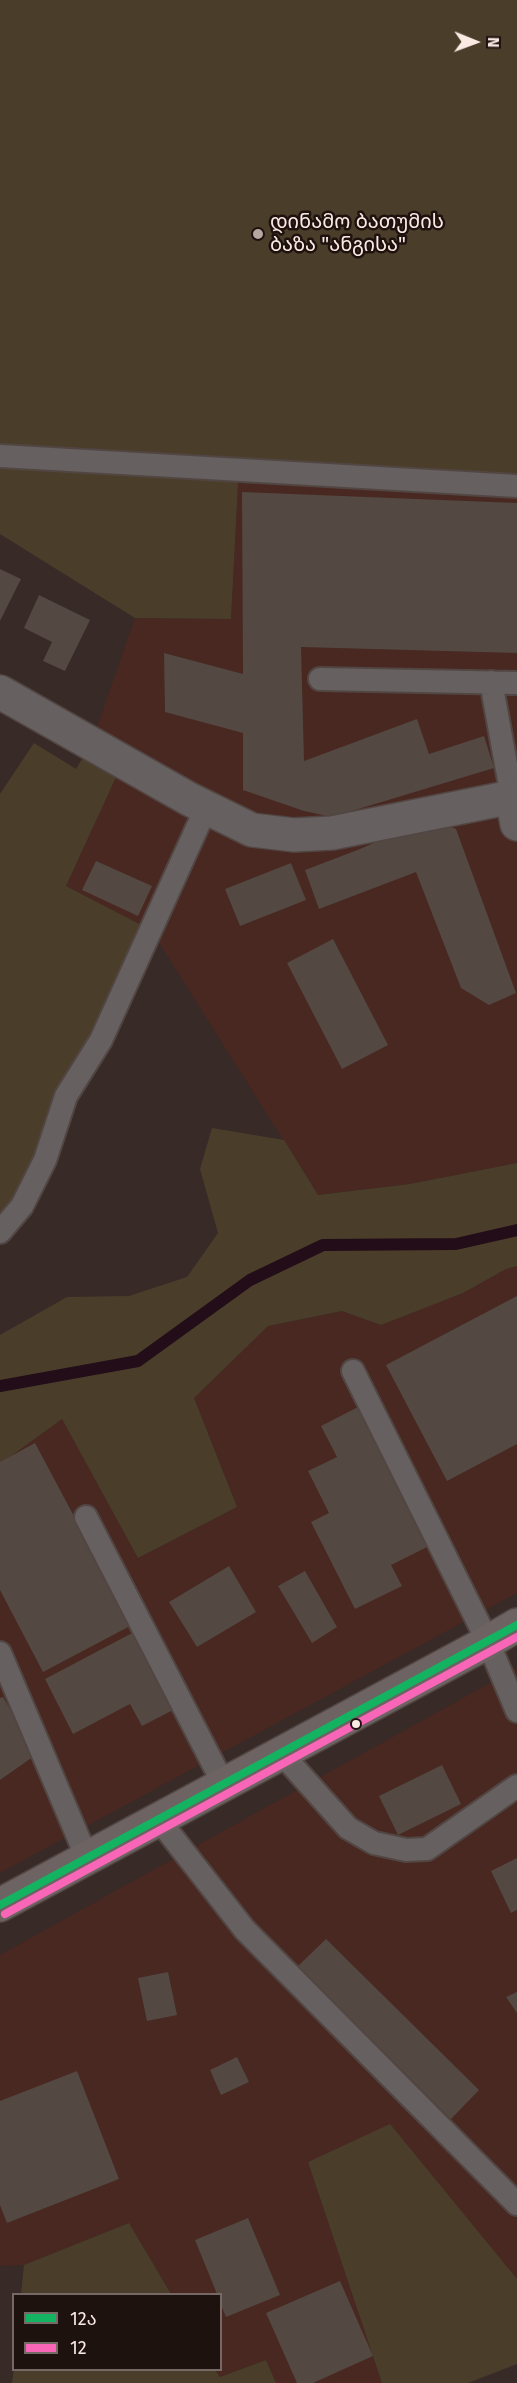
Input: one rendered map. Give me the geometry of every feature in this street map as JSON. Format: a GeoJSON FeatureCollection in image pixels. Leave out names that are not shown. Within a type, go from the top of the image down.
{"type":"FeatureCollection","features":[{"type":"Feature","properties":{"kind":"highway"},"geometry":{"type":"LineString","coordinates":[[0,1905],[282,1754],[517,1624]]}},
{"type":"Feature","properties":{"kind":"street"},"geometry":{"type":"LineString","coordinates":[[0,692],[206,808],[252,830],[294,836],[515,810]]}},
{"type":"Feature","properties":{"kind":"lane"},"geometry":{"type":"LineString","coordinates":[[0,456],[517,486]]}},
{"type":"Feature","properties":{"kind":"lane"},"geometry":{"type":"LineString","coordinates":[[320,679],[517,683]]}},
{"type":"Feature","properties":{"kind":"lane"},"geometry":{"type":"LineString","coordinates":[[491,682],[515,810]]}},
{"type":"Feature","properties":{"kind":"lane"},"geometry":{"type":"LineString","coordinates":[[0,1232],[22,1206],[45,1160],[66,1096],[101,1040],[206,808]]}},
{"type":"Feature","properties":{"kind":"lane"},"geometry":{"type":"LineString","coordinates":[[353,1371],[488,1642],[517,1711]]}},
{"type":"Feature","properties":{"kind":"lane"},"geometry":{"type":"LineString","coordinates":[[86,1517],[224,1785]]}},
{"type":"Feature","properties":{"kind":"lane"},"geometry":{"type":"LineString","coordinates":[[0,1653],[87,1858]]}},
{"type":"Feature","properties":{"kind":"lane"},"geometry":{"type":"LineString","coordinates":[[282,1754],[348,1828],[374,1843],[406,1850],[427,1848],[517,1786]]}},
{"type":"Feature","properties":{"kind":"lane"},"geometry":{"type":"LineString","coordinates":[[159,1820],[244,1930],[517,2204]]}},
{"type":"Feature","properties":{"kind":"shaded area","name":"დინამო ბათუმის ბაზა \"ანგისა\""},"geometry":{"type":"Polygon","coordinates":[[[0,0],[517,0],[517,494],[238,483],[231,619],[135,618],[0,534],[0,0]]]}},
{"type":"Feature","properties":{"kind":"shaded area"},"geometry":{"type":"Polygon","coordinates":[[[238,483],[517,494],[517,1163],[410,1184],[318,1195],[151,930],[66,886],[123,762],[91,744],[135,618],[231,619],[238,483]]]}},
{"type":"Feature","properties":{"kind":"shaded area"},"geometry":{"type":"Polygon","coordinates":[[[34,743],[76,769],[91,744],[123,762],[66,886],[151,930],[0,1232],[0,794],[34,743]]]}},
{"type":"Feature","properties":{"kind":"shaded area"},"geometry":{"type":"Polygon","coordinates":[[[212,1128],[284,1140],[318,1195],[410,1184],[517,1163],[517,1266],[506,1269],[463,1293],[381,1325],[342,1311],[268,1326],[194,1398],[237,1507],[138,1558],[62,1419],[0,1464],[0,1335],[67,1297],[129,1296],[187,1277],[218,1233],[200,1169],[212,1128]]]}},
{"type":"Feature","properties":{"kind":"shaded area"},"geometry":{"type":"Polygon","coordinates":[[[517,1266],[517,1593],[0,1873],[0,1464],[62,1419],[138,1558],[237,1507],[194,1398],[268,1326],[342,1311],[381,1325],[463,1293],[506,1269],[517,1266]]]}},
{"type":"Feature","properties":{"kind":"shaded area"},"geometry":{"type":"Polygon","coordinates":[[[517,1668],[517,2279],[390,2125],[308,2162],[382,2383],[276,2383],[266,2360],[220,2377],[216,2371],[222,2371],[222,2293],[170,2293],[129,2223],[24,2265],[0,2266],[0,1955],[517,1668]]]}},
{"type":"Feature","properties":{"kind":"shaded area"},"geometry":{"type":"Polygon","coordinates":[[[390,2124],[517,2279],[517,2364],[468,2383],[382,2383],[308,2162],[390,2124]]]}},
{"type":"Feature","properties":{"kind":"shaded area"},"geometry":{"type":"Polygon","coordinates":[[[129,2223],[170,2293],[21,2293],[24,2265],[129,2223]]]}},
{"type":"Feature","properties":{"kind":"shaded area"},"geometry":{"type":"Polygon","coordinates":[[[266,2360],[276,2383],[12,2383],[14,2371],[216,2371],[220,2377],[266,2360]]]}},
{"type":"Feature","properties":{"kind":"building"},"geometry":{"type":"Polygon","coordinates":[[[242,492],[517,503],[517,653],[301,647],[304,761],[417,719],[429,754],[484,736],[494,768],[332,817],[304,811],[243,790],[243,733],[165,712],[164,653],[243,674],[242,492]]]}},
{"type":"Feature","properties":{"kind":"building"},"geometry":{"type":"Polygon","coordinates":[[[0,569],[21,579],[0,621],[0,569]]]}},
{"type":"Feature","properties":{"kind":"building"},"geometry":{"type":"Polygon","coordinates":[[[39,595],[90,620],[65,671],[43,661],[52,642],[24,628],[39,595]]]}},
{"type":"Feature","properties":{"kind":"building"},"geometry":{"type":"Polygon","coordinates":[[[430,818],[456,829],[516,993],[489,1005],[461,988],[416,872],[319,909],[305,870],[430,818]]]}},
{"type":"Feature","properties":{"kind":"building"},"geometry":{"type":"Polygon","coordinates":[[[96,861],[152,886],[138,916],[82,890],[96,861]]]}},
{"type":"Feature","properties":{"kind":"building"},"geometry":{"type":"Polygon","coordinates":[[[291,863],[306,900],[240,926],[225,889],[291,863]]]}},
{"type":"Feature","properties":{"kind":"building"},"geometry":{"type":"Polygon","coordinates":[[[333,939],[388,1045],[342,1069],[287,963],[333,939]]]}},
{"type":"Feature","properties":{"kind":"building"},"geometry":{"type":"Polygon","coordinates":[[[517,1296],[517,1444],[447,1481],[386,1365],[517,1296]]]}},
{"type":"Feature","properties":{"kind":"building"},"geometry":{"type":"Polygon","coordinates":[[[360,1406],[431,1545],[391,1565],[402,1586],[355,1609],[311,1522],[329,1513],[308,1471],[337,1457],[321,1426],[360,1406]]]}},
{"type":"Feature","properties":{"kind":"building"},"geometry":{"type":"Polygon","coordinates":[[[35,1443],[132,1625],[43,1672],[0,1590],[0,1462],[35,1443]]]}},
{"type":"Feature","properties":{"kind":"building"},"geometry":{"type":"Polygon","coordinates":[[[229,1566],[256,1612],[197,1647],[169,1602],[229,1566]]]}},
{"type":"Feature","properties":{"kind":"building"},"geometry":{"type":"Polygon","coordinates":[[[305,1571],[337,1627],[312,1643],[278,1586],[305,1571]]]}},
{"type":"Feature","properties":{"kind":"building"},"geometry":{"type":"Polygon","coordinates":[[[136,1631],[177,1708],[142,1726],[130,1704],[73,1734],[45,1679],[136,1631]]]}},
{"type":"Feature","properties":{"kind":"building"},"geometry":{"type":"Polygon","coordinates":[[[3,1697],[37,1754],[0,1780],[0,1698],[3,1697]]]}},
{"type":"Feature","properties":{"kind":"building"},"geometry":{"type":"Polygon","coordinates":[[[442,1765],[461,1804],[398,1835],[379,1796],[442,1765]]]}},
{"type":"Feature","properties":{"kind":"building"},"geometry":{"type":"Polygon","coordinates":[[[517,1858],[517,1910],[511,1913],[491,1871],[517,1858]]]}},
{"type":"Feature","properties":{"kind":"building"},"geometry":{"type":"Polygon","coordinates":[[[326,1939],[479,2090],[451,2119],[297,1967],[326,1939]]]}},
{"type":"Feature","properties":{"kind":"building"},"geometry":{"type":"Polygon","coordinates":[[[168,1972],[177,2015],[147,2021],[138,1978],[168,1972]]]}},
{"type":"Feature","properties":{"kind":"building"},"geometry":{"type":"Polygon","coordinates":[[[517,1992],[517,2013],[506,1997],[517,1992]]]}},
{"type":"Feature","properties":{"kind":"building"},"geometry":{"type":"Polygon","coordinates":[[[237,2057],[249,2082],[221,2095],[210,2070],[237,2057]]]}},
{"type":"Feature","properties":{"kind":"building"},"geometry":{"type":"Polygon","coordinates":[[[77,2071],[119,2179],[7,2223],[0,2205],[0,2101],[77,2071]]]}},
{"type":"Feature","properties":{"kind":"building"},"geometry":{"type":"Polygon","coordinates":[[[248,2218],[280,2295],[226,2317],[222,2308],[222,2293],[217,2293],[195,2240],[248,2218]]]}},
{"type":"Feature","properties":{"kind":"building"},"geometry":{"type":"Polygon","coordinates":[[[340,2281],[373,2356],[313,2383],[297,2383],[266,2313],[340,2281]]]}},
{"type":"Feature","properties":{"kind":"waterway"},"geometry":{"type":"LineString","coordinates":[[0,1386],[138,1361],[250,1280],[323,1245],[456,1244],[517,1230]]}},
{"type":"Feature","properties":{"kind":"transit line","name":"12ა"},"geometry":{"type":"LineString","coordinates":[[0,1905],[517,1625]]}},
{"type":"Feature","properties":{"kind":"transit line","name":"12"},"geometry":{"type":"LineString","coordinates":[[5,1914],[517,1637]]}},
{"type":"Feature","properties":{"kind":"place","name":"დინამო ბათუმის ბაზა \"ანგისა\""},"geometry":{"type":"Point","coordinates":[258,234]}}]}
